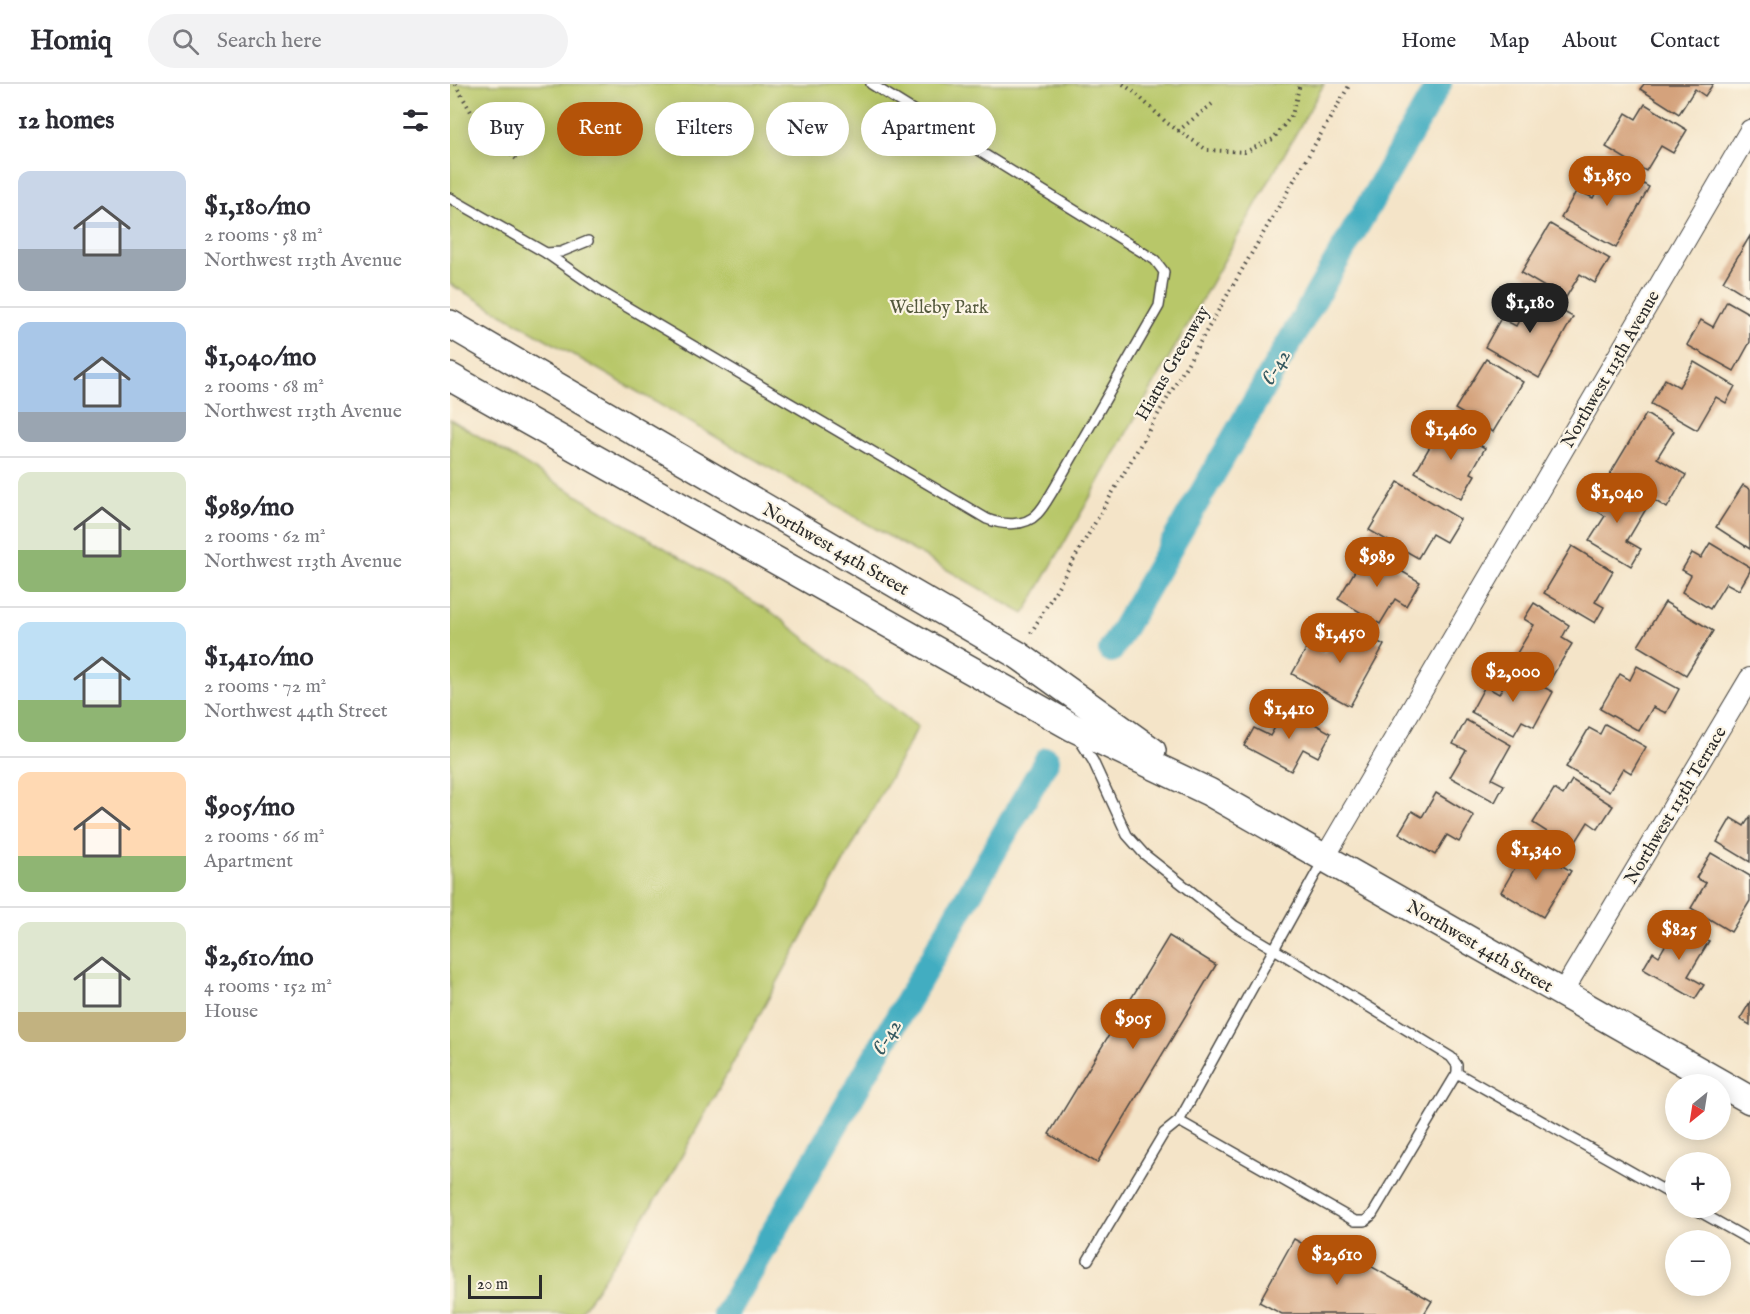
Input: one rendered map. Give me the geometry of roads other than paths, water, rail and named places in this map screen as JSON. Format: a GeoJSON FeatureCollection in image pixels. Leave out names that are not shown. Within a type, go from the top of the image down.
{"type":"FeatureCollection","features":[{"type":"Feature","properties":{"kind":"street","name":"Northwest 113th Avenue"},"geometry":{"type":"LineString","coordinates":[[1325,857],[1750,130]]}},
{"type":"Feature","properties":{"kind":"street","name":"Northwest 44th Street"},"geometry":{"type":"LineString","coordinates":[[450,324],[1018,655],[1209,792]]}},
{"type":"Feature","properties":{"kind":"street","name":"Northwest 44th Street"},"geometry":{"type":"LineString","coordinates":[[450,377],[1072,727],[1209,792],[1750,1100]]}},
{"type":"Feature","properties":{"kind":"street","name":"Northwest 113th Terrace"},"geometry":{"type":"LineString","coordinates":[[1562,993],[1750,678]]}},
{"type":"Feature","properties":{"kind":"lane"},"geometry":{"type":"LineString","coordinates":[[450,198],[546,253],[615,300],[987,519],[1002,525],[1022,522],[1036,515],[1159,306],[1164,272],[1155,260],[871,84]]}},
{"type":"Feature","properties":{"kind":"lane"},"geometry":{"type":"LineString","coordinates":[[546,253],[561,252],[588,241]]}},
{"type":"Feature","properties":{"kind":"lane"},"geometry":{"type":"LineString","coordinates":[[1072,727],[1093,761],[1127,835],[1144,854],[1235,926],[1451,1057],[1457,1065],[1457,1073],[1372,1215],[1365,1221],[1355,1221],[1179,1121]]}},
{"type":"Feature","properties":{"kind":"lane"},"geometry":{"type":"LineString","coordinates":[[1088,1260],[1164,1133],[1179,1121],[1325,857]]}},
{"type":"Feature","properties":{"kind":"lane"},"geometry":{"type":"LineString","coordinates":[[1457,1073],[1665,1191]]}},
{"type":"Feature","properties":{"kind":"lane"},"geometry":{"type":"LineString","coordinates":[[1711,1218],[1750,1240]]}},
{"type":"Feature","properties":{"kind":"waterway","name":"C-42"},"geometry":{"type":"LineString","coordinates":[[1111,650],[1439,84]]}},
{"type":"Feature","properties":{"kind":"waterway","name":"C-42"},"geometry":{"type":"LineString","coordinates":[[726,1314],[1047,760]]}},
{"type":"Feature","properties":{"kind":"park label","name":"Welleby Park"},"geometry":{"type":"Point","coordinates":[939,307]}}]}
